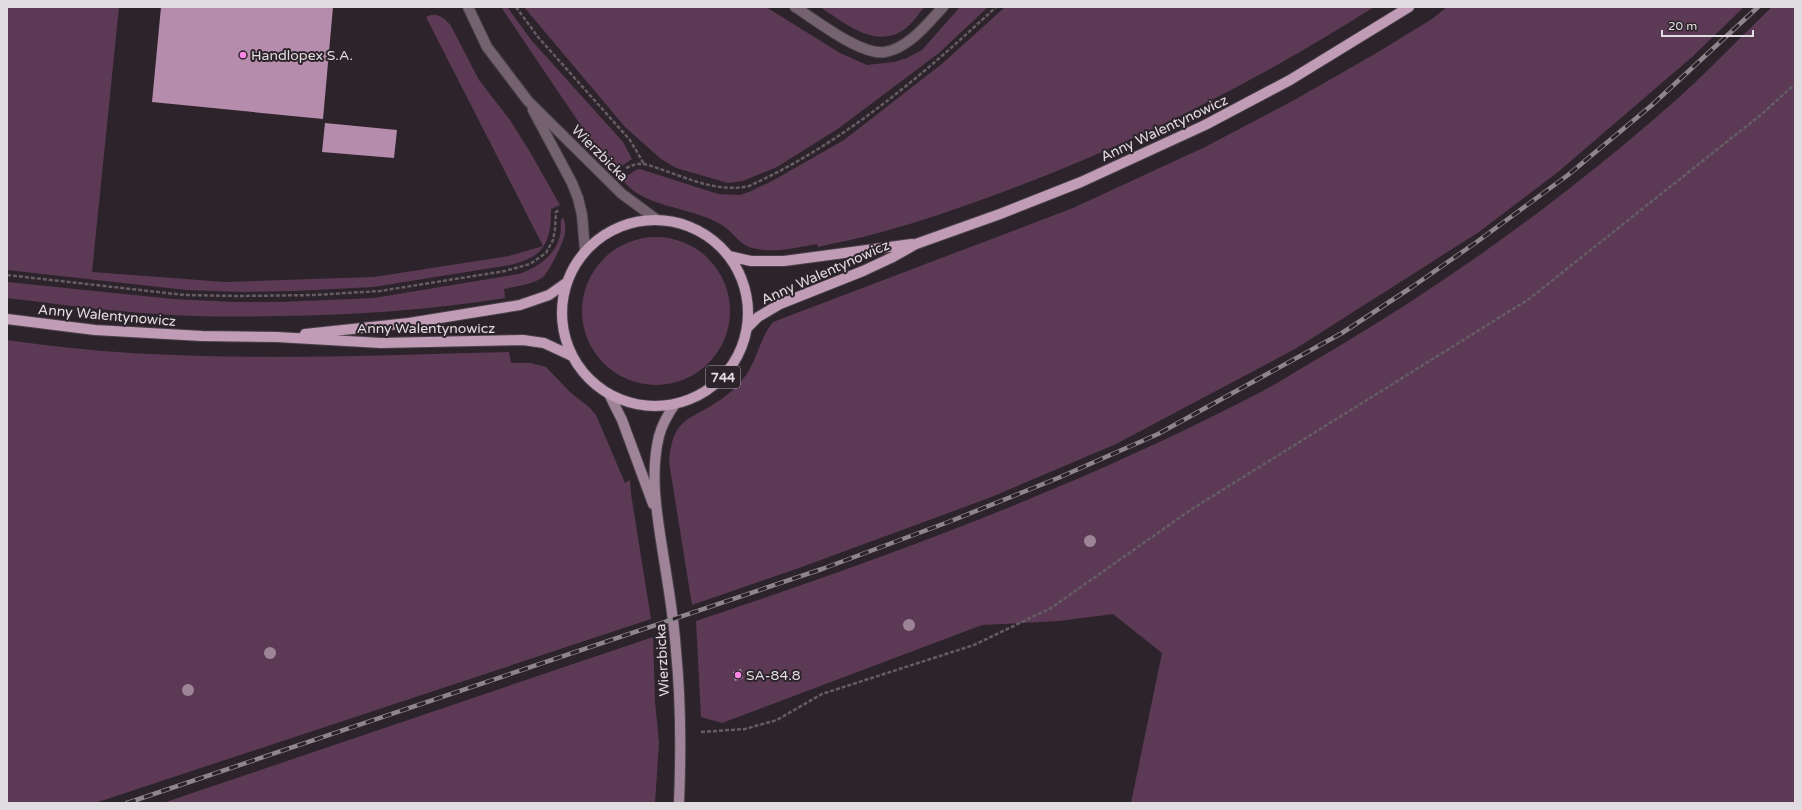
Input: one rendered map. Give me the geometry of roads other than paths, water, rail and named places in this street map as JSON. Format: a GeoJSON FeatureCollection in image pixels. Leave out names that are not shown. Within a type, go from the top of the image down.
{"type":"FeatureCollection","features":[{"type":"Feature","properties":{"kind":"main road","name":"Anny Walentynowicz"},"geometry":{"type":"LineString","coordinates":[[747,328],[758,317],[780,304],[869,268],[916,244],[1000,214],[1082,182],[1176,139],[1290,80],[1409,7]]}},
{"type":"Feature","properties":{"kind":"main road","name":"744"},"geometry":{"type":"LineString","coordinates":[[656,219],[691,226],[712,239],[729,256],[738,270],[746,294],[748,311],[747,328],[736,359],[723,377],[696,396],[675,404],[653,406],[641,405],[620,399],[609,394],[590,381],[572,356],[564,336],[561,304],[566,283],[574,266],[585,250],[598,238],[613,229],[639,220],[656,219]]}},
{"type":"Feature","properties":{"kind":"main road","name":"Anny Walentynowicz"},"geometry":{"type":"LineString","coordinates":[[729,256],[751,261],[784,261],[916,244]]}},
{"type":"Feature","properties":{"kind":"main road","name":"Anny Walentynowicz"},"geometry":{"type":"LineString","coordinates":[[277,337],[409,323],[520,305],[549,295],[566,283]]}},
{"type":"Feature","properties":{"kind":"main road","name":"Anny Walentynowicz"},"geometry":{"type":"LineString","coordinates":[[7,319],[122,332],[202,336],[277,337],[381,343],[523,340],[544,343],[572,356]]}},
{"type":"Feature","properties":{"kind":"main road","name":"Wierzbicka"},"geometry":{"type":"LineString","coordinates":[[609,394],[622,420],[657,517]]}},
{"type":"Feature","properties":{"kind":"main road","name":"Wierzbicka"},"geometry":{"type":"LineString","coordinates":[[675,404],[658,437],[655,481],[657,517],[677,653],[679,803]]}},
{"type":"Feature","properties":{"kind":"street","name":"Wierzbicka"},"geometry":{"type":"LineString","coordinates":[[468,7],[487,47],[528,101],[622,194],[656,219]]}},
{"type":"Feature","properties":{"kind":"street"},"geometry":{"type":"LineString","coordinates":[[472,7],[474,18]]}},
{"type":"Feature","properties":{"kind":"street"},"geometry":{"type":"LineString","coordinates":[[795,7],[852,43],[872,50],[885,52],[902,45],[912,38],[922,30],[943,7]]}},
{"type":"Feature","properties":{"kind":"street","name":"Wierzbicka"},"geometry":{"type":"LineString","coordinates":[[528,101],[572,183],[578,198],[582,215],[585,250]]}},
{"type":"Feature","properties":{"kind":"railway"},"geometry":{"type":"LineString","coordinates":[[127,803],[822,569],[951,521],[1058,478],[1158,434],[1342,333],[1478,241],[1568,175],[1652,105],[1758,7]]}},
{"type":"Feature","properties":{"kind":"place","name":"Handlopex S.A."},"geometry":{"type":"Point","coordinates":[243,55]}},
{"type":"Feature","properties":{"kind":"place","name":"SA-84.8"},"geometry":{"type":"Point","coordinates":[738,675]}}]}
